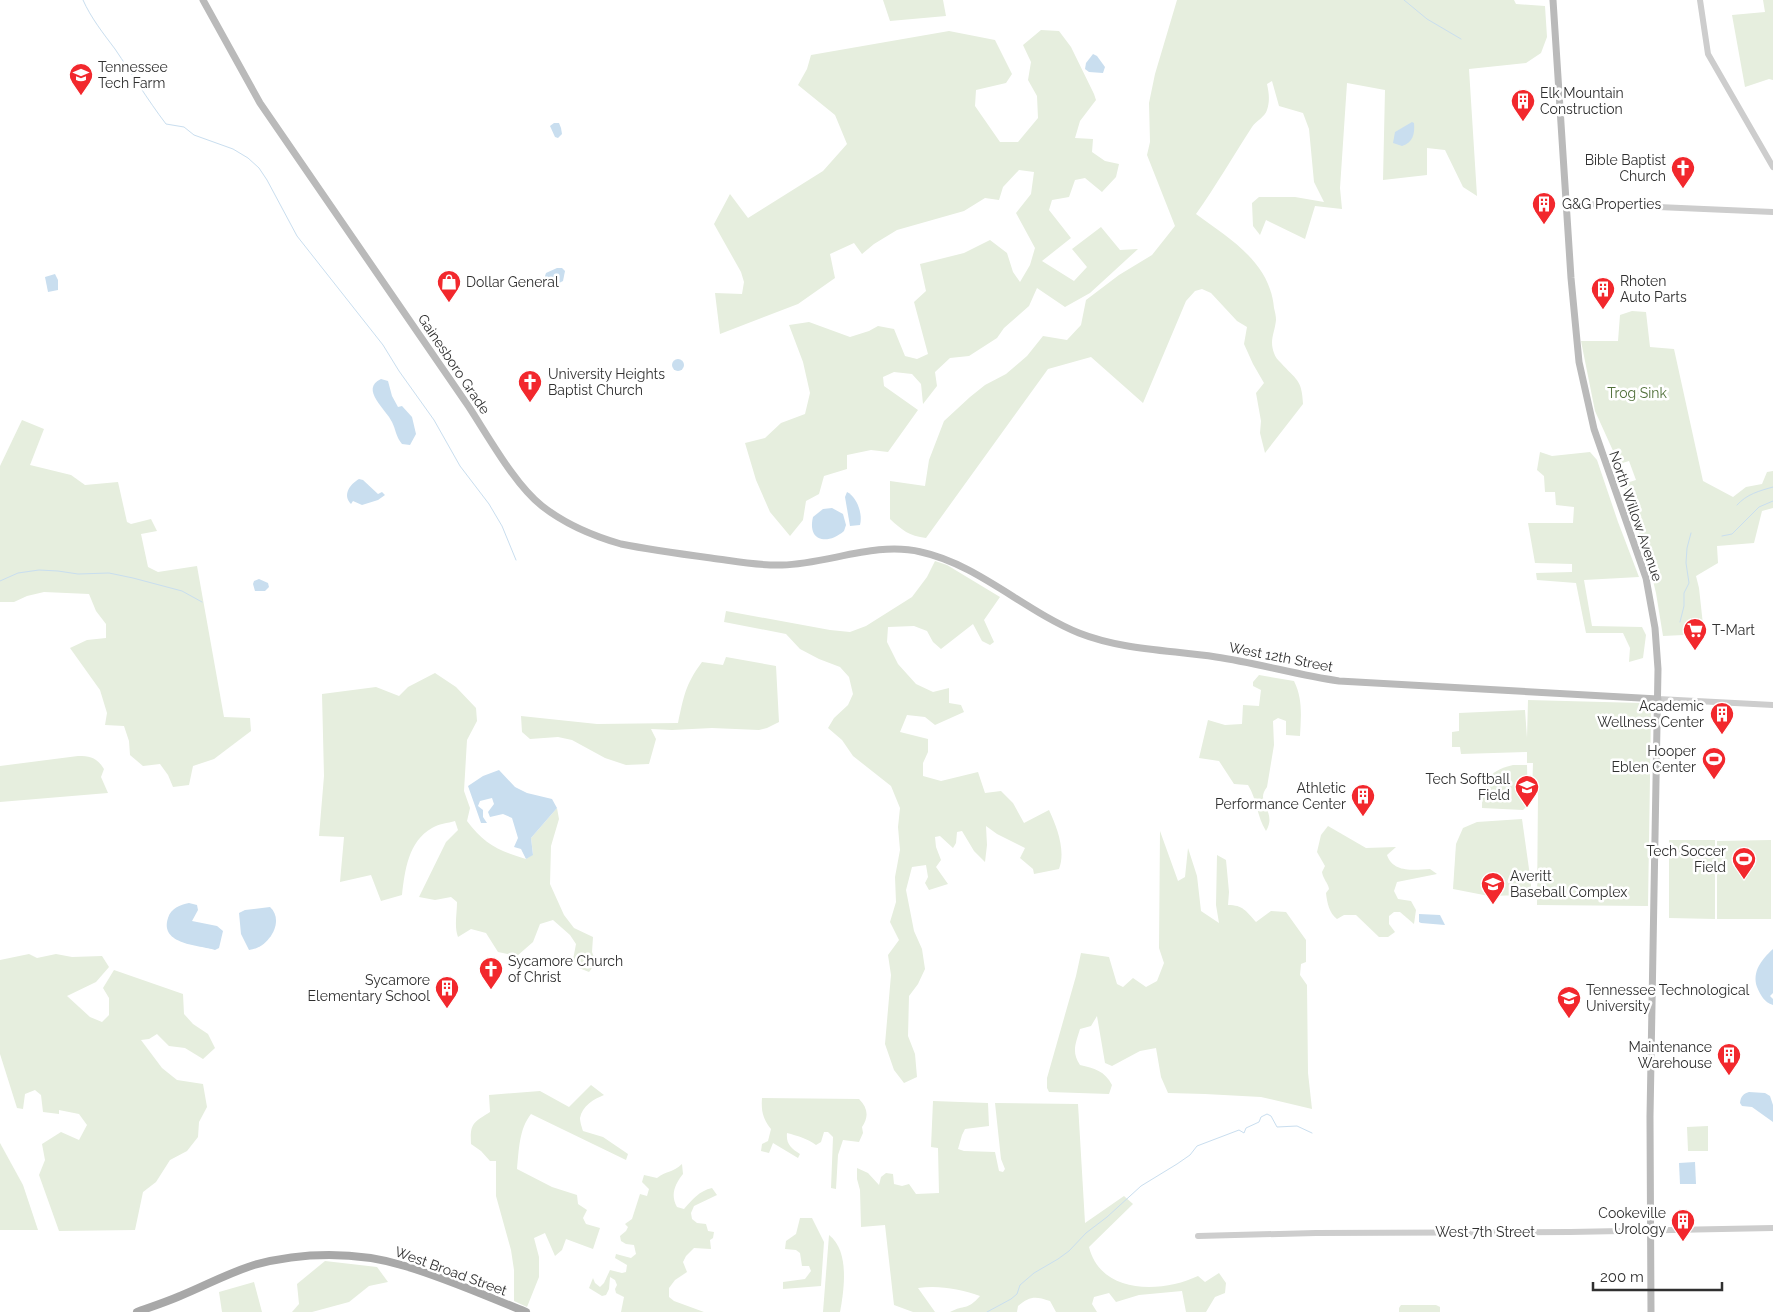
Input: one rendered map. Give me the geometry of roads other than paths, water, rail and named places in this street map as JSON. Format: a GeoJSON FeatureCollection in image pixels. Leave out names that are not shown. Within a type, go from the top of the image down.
{"type":"FeatureCollection","features":[{"type":"Feature","properties":{"kind":"main road","name":"Gainesboro Grade"},"geometry":{"type":"LineString","coordinates":[[203,0],[238,65],[274,125],[469,406],[499,453],[519,481],[542,505],[573,526],[600,538],[621,544],[758,564],[807,563]]}},
{"type":"Feature","properties":{"kind":"main road","name":"North Willow Avenue"},"geometry":{"type":"LineString","coordinates":[[1552,0],[1576,337],[1584,391],[1594,429],[1647,583],[1655,628],[1658,699],[1650,1117],[1651,1312]]}},
{"type":"Feature","properties":{"kind":"main road","name":"West 12th Street"},"geometry":{"type":"LineString","coordinates":[[807,563],[866,552],[888,550],[919,551],[953,562],[1040,614],[1099,640],[1124,646],[1222,658],[1304,676],[1339,681],[1658,699]]}},
{"type":"Feature","properties":{"kind":"main road","name":"West Broad Street"},"geometry":{"type":"LineString","coordinates":[[137,1312],[254,1265],[309,1256],[360,1257],[403,1265],[526,1312]]}},
{"type":"Feature","properties":{"kind":"street"},"geometry":{"type":"LineString","coordinates":[[1700,0],[1708,55],[1773,167]]}},
{"type":"Feature","properties":{"kind":"street"},"geometry":{"type":"LineString","coordinates":[[1566,203],[1773,212]]}},
{"type":"Feature","properties":{"kind":"street","name":"West 12th Street"},"geometry":{"type":"LineString","coordinates":[[1658,699],[1773,705]]}},
{"type":"Feature","properties":{"kind":"street","name":"West 7th Street"},"geometry":{"type":"LineString","coordinates":[[1198,1236],[1773,1228]]}},
{"type":"Feature","properties":{"kind":"water"},"geometry":{"type":"Polygon","coordinates":[[[1093,54],[1097,56],[1105,67],[1103,73],[1089,72],[1085,69],[1086,63],[1093,54]]]}},
{"type":"Feature","properties":{"kind":"water"},"geometry":{"type":"Polygon","coordinates":[[[1412,122],[1414,123],[1414,134],[1409,143],[1402,146],[1393,143],[1395,132],[1412,122]]]}},
{"type":"Feature","properties":{"kind":"water"},"geometry":{"type":"Polygon","coordinates":[[[554,123],[559,123],[561,128],[562,134],[558,138],[555,137],[550,126],[554,123]]]}},
{"type":"Feature","properties":{"kind":"water"},"geometry":{"type":"Polygon","coordinates":[[[562,268],[565,271],[563,281],[557,284],[548,284],[545,276],[546,273],[562,268]]]}},
{"type":"Feature","properties":{"kind":"water"},"geometry":{"type":"Polygon","coordinates":[[[55,274],[58,280],[58,290],[48,292],[45,277],[55,274]]]}},
{"type":"Feature","properties":{"kind":"water"},"geometry":{"type":"Polygon","coordinates":[[[678,359],[684,365],[678,371],[672,365],[678,359]]]}},
{"type":"Feature","properties":{"kind":"water"},"geometry":{"type":"Polygon","coordinates":[[[381,379],[388,381],[392,396],[398,407],[402,406],[412,417],[416,434],[410,445],[402,444],[392,422],[373,394],[375,383],[381,379]]]}},
{"type":"Feature","properties":{"kind":"water"},"geometry":{"type":"Polygon","coordinates":[[[359,479],[363,480],[378,494],[382,492],[385,495],[378,500],[362,505],[353,501],[351,504],[348,501],[347,493],[359,479]]]}},
{"type":"Feature","properties":{"kind":"water"},"geometry":{"type":"Polygon","coordinates":[[[847,492],[851,494],[858,506],[861,516],[860,525],[850,526],[845,497],[847,492]]]}},
{"type":"Feature","properties":{"kind":"water"},"geometry":{"type":"Polygon","coordinates":[[[832,508],[843,514],[846,525],[844,531],[832,538],[820,539],[813,532],[813,517],[823,509],[832,508]]]}},
{"type":"Feature","properties":{"kind":"water"},"geometry":{"type":"Polygon","coordinates":[[[259,579],[268,583],[269,587],[265,591],[255,591],[254,581],[259,579]]]}},
{"type":"Feature","properties":{"kind":"water"},"geometry":{"type":"Polygon","coordinates":[[[499,770],[515,787],[527,793],[552,799],[557,808],[531,838],[533,855],[526,859],[521,849],[514,847],[518,838],[512,818],[503,814],[490,817],[488,812],[494,804],[492,798],[480,801],[478,806],[483,810],[483,817],[487,823],[481,823],[468,786],[483,776],[499,770]]]}},
{"type":"Feature","properties":{"kind":"water"},"geometry":{"type":"Polygon","coordinates":[[[189,903],[197,905],[198,910],[192,921],[217,926],[223,931],[219,948],[215,950],[191,945],[175,939],[169,934],[167,927],[169,915],[176,908],[189,903]]]}},
{"type":"Feature","properties":{"kind":"water"},"geometry":{"type":"Polygon","coordinates":[[[270,907],[276,920],[272,934],[262,945],[249,950],[241,934],[239,913],[245,910],[270,907]]]}},
{"type":"Feature","properties":{"kind":"water"},"geometry":{"type":"Polygon","coordinates":[[[1419,914],[1440,915],[1445,925],[1421,923],[1419,922],[1419,914]]]}},
{"type":"Feature","properties":{"kind":"water"},"geometry":{"type":"Polygon","coordinates":[[[1773,949],[1773,993],[1770,996],[1773,999],[1773,1005],[1761,996],[1757,987],[1756,976],[1761,962],[1773,949]]]}},
{"type":"Feature","properties":{"kind":"water"},"geometry":{"type":"Polygon","coordinates":[[[1749,1092],[1765,1093],[1770,1096],[1773,1105],[1773,1122],[1752,1107],[1742,1106],[1740,1103],[1742,1097],[1749,1092]]]}},
{"type":"Feature","properties":{"kind":"water"},"geometry":{"type":"Polygon","coordinates":[[[1695,1162],[1696,1184],[1680,1184],[1679,1163],[1695,1162]]]}},
{"type":"Feature","properties":{"kind":"waterway"},"geometry":{"type":"LineString","coordinates":[[83,0],[166,124],[184,127],[194,135],[233,149],[248,158],[259,168],[297,236],[383,345],[434,420],[460,466],[489,504],[502,526],[516,560]]}},
{"type":"Feature","properties":{"kind":"waterway"},"geometry":{"type":"LineString","coordinates":[[1404,0],[1427,19],[1461,39]]}},
{"type":"Feature","properties":{"kind":"waterway"},"geometry":{"type":"LineString","coordinates":[[1737,505],[1749,496],[1773,487]]}},
{"type":"Feature","properties":{"kind":"waterway"},"geometry":{"type":"LineString","coordinates":[[1722,536],[1732,534],[1759,507],[1773,501]]}},
{"type":"Feature","properties":{"kind":"waterway"},"geometry":{"type":"LineString","coordinates":[[1680,622],[1684,606],[1684,593],[1689,583],[1686,563],[1691,533]]}},
{"type":"Feature","properties":{"kind":"waterway"},"geometry":{"type":"LineString","coordinates":[[0,581],[18,573],[39,570],[78,574],[109,573],[182,591],[202,602]]}},
{"type":"Feature","properties":{"kind":"waterway"},"geometry":{"type":"LineString","coordinates":[[987,1312],[1011,1299],[1017,1294],[1020,1285],[1034,1273],[1069,1251],[1086,1233],[1141,1186],[1190,1155],[1197,1146],[1239,1130],[1244,1133],[1246,1128],[1259,1122],[1261,1117],[1267,1114],[1271,1116],[1277,1127],[1297,1126],[1312,1133]]}},
{"type":"Feature","properties":{"kind":"place","name":"Tennessee Tech Farm"},"geometry":{"type":"Point","coordinates":[81,96]}},
{"type":"Feature","properties":{"kind":"place","name":"Elk Mountain Construction"},"geometry":{"type":"Point","coordinates":[1523,122]}},
{"type":"Feature","properties":{"kind":"place","name":"Bible Baptist Church"},"geometry":{"type":"Point","coordinates":[1683,189]}},
{"type":"Feature","properties":{"kind":"place","name":"G&G Properties"},"geometry":{"type":"Point","coordinates":[1544,225]}},
{"type":"Feature","properties":{"kind":"place","name":"Dollar General"},"geometry":{"type":"Point","coordinates":[449,303]}},
{"type":"Feature","properties":{"kind":"place","name":"Rhoten Auto Parts"},"geometry":{"type":"Point","coordinates":[1603,310]}},
{"type":"Feature","properties":{"kind":"place","name":"University Heights Baptist Church"},"geometry":{"type":"Point","coordinates":[530,403]}},
{"type":"Feature","properties":{"kind":"place","name":"T-Mart"},"geometry":{"type":"Point","coordinates":[1695,651]}},
{"type":"Feature","properties":{"kind":"place","name":"Academic Wellness Center"},"geometry":{"type":"Point","coordinates":[1722,735]}},
{"type":"Feature","properties":{"kind":"place","name":"Hooper Eblen Center"},"geometry":{"type":"Point","coordinates":[1714,780]}},
{"type":"Feature","properties":{"kind":"place","name":"Tech Softball Field"},"geometry":{"type":"Point","coordinates":[1527,808]}},
{"type":"Feature","properties":{"kind":"place","name":"Athletic Performance Center"},"geometry":{"type":"Point","coordinates":[1363,817]}},
{"type":"Feature","properties":{"kind":"place","name":"Tech Soccer Field"},"geometry":{"type":"Point","coordinates":[1744,880]}},
{"type":"Feature","properties":{"kind":"place","name":"Averitt Baseball Complex"},"geometry":{"type":"Point","coordinates":[1493,905]}},
{"type":"Feature","properties":{"kind":"place","name":"Sycamore Church of Christ"},"geometry":{"type":"Point","coordinates":[491,990]}},
{"type":"Feature","properties":{"kind":"place","name":"Sycamore Elementary School"},"geometry":{"type":"Point","coordinates":[447,1009]}},
{"type":"Feature","properties":{"kind":"place","name":"Tennessee Technological University"},"geometry":{"type":"Point","coordinates":[1569,1019]}},
{"type":"Feature","properties":{"kind":"place","name":"Maintenance Warehouse"},"geometry":{"type":"Point","coordinates":[1729,1076]}},
{"type":"Feature","properties":{"kind":"place","name":"Cookeville Urology"},"geometry":{"type":"Point","coordinates":[1683,1242]}},
{"type":"Feature","properties":{"kind":"park label","name":"Trog Sink"},"geometry":{"type":"Point","coordinates":[1637,393]}}]}
